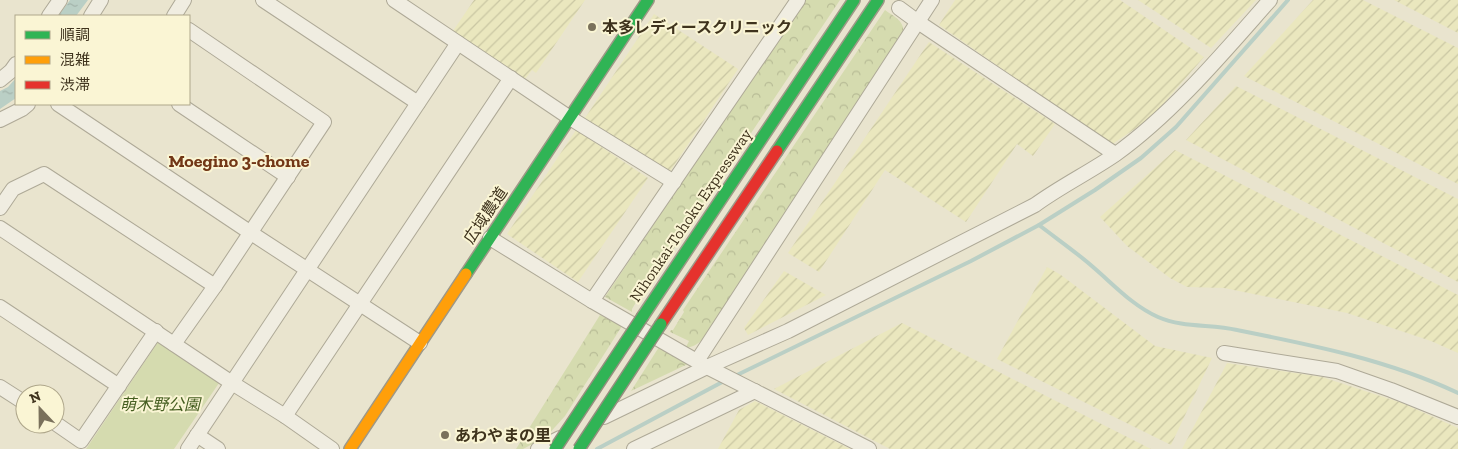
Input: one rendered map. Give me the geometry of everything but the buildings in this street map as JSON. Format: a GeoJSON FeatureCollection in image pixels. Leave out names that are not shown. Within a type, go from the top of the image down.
{"type":"FeatureCollection","features":[{"type":"Feature","properties":{"kind":"main road","name":"広域農道"},"geometry":{"type":"LineString","coordinates":[[350,449],[648,0]]}},
{"type":"Feature","properties":{"kind":"main road","name":"Nihonkai-Tohoku Expressway"},"geometry":{"type":"LineString","coordinates":[[555,449],[854,0]]}},
{"type":"Feature","properties":{"kind":"main road"},"geometry":{"type":"LineString","coordinates":[[579,449],[878,0]]}},
{"type":"Feature","properties":{"kind":"street"},"geometry":{"type":"LineString","coordinates":[[50,15],[60,0]]}},
{"type":"Feature","properties":{"kind":"street"},"geometry":{"type":"LineString","coordinates":[[91,15],[102,0]]}},
{"type":"Feature","properties":{"kind":"street"},"geometry":{"type":"LineString","coordinates":[[175,15],[184,0]]}},
{"type":"Feature","properties":{"kind":"street"},"geometry":{"type":"LineString","coordinates":[[263,0],[418,103]]}},
{"type":"Feature","properties":{"kind":"street"},"geometry":{"type":"LineString","coordinates":[[394,0],[570,118],[674,182]]}},
{"type":"Feature","properties":{"kind":"street"},"geometry":{"type":"LineString","coordinates":[[592,301],[798,0]]}},
{"type":"Feature","properties":{"kind":"street"},"geometry":{"type":"LineString","coordinates":[[706,366],[932,0]]}},
{"type":"Feature","properties":{"kind":"street"},"geometry":{"type":"LineString","coordinates":[[538,449],[706,366],[788,331],[1035,205],[1052,192],[1115,154],[1150,126],[1216,61],[1270,0]]}},
{"type":"Feature","properties":{"kind":"street"},"geometry":{"type":"LineString","coordinates":[[899,8],[1115,154]]}},
{"type":"Feature","properties":{"kind":"street"},"geometry":{"type":"LineString","coordinates":[[174,344],[215,286],[324,122],[190,31]]}},
{"type":"Feature","properties":{"kind":"street"},"geometry":{"type":"LineString","coordinates":[[188,449],[458,42]]}},
{"type":"Feature","properties":{"kind":"street"},"geometry":{"type":"LineString","coordinates":[[285,416],[511,78]]}},
{"type":"Feature","properties":{"kind":"street"},"geometry":{"type":"LineString","coordinates":[[0,120],[27,105]]}},
{"type":"Feature","properties":{"kind":"street"},"geometry":{"type":"LineString","coordinates":[[59,105],[250,233],[420,343]]}},
{"type":"Feature","properties":{"kind":"street"},"geometry":{"type":"LineString","coordinates":[[180,105],[288,177]]}},
{"type":"Feature","properties":{"kind":"street"},"geometry":{"type":"LineString","coordinates":[[0,208],[13,189],[44,174],[215,286]]}},
{"type":"Feature","properties":{"kind":"street"},"geometry":{"type":"LineString","coordinates":[[0,228],[332,449]]}},
{"type":"Feature","properties":{"kind":"street"},"geometry":{"type":"LineString","coordinates":[[490,238],[592,301],[706,366],[869,449]]}},
{"type":"Feature","properties":{"kind":"street"},"geometry":{"type":"LineString","coordinates":[[0,307],[118,386]]}},
{"type":"Feature","properties":{"kind":"street"},"geometry":{"type":"LineString","coordinates":[[65,430],[82,441],[156,331]]}},
{"type":"Feature","properties":{"kind":"street"},"geometry":{"type":"LineString","coordinates":[[1224,353],[1337,371],[1458,416]]}},
{"type":"Feature","properties":{"kind":"street"},"geometry":{"type":"LineString","coordinates":[[0,387],[15,397]]}},
{"type":"Feature","properties":{"kind":"street"},"geometry":{"type":"LineString","coordinates":[[634,449],[751,389]]}},
{"type":"Feature","properties":{"kind":"street"},"geometry":{"type":"LineString","coordinates":[[197,435],[218,449]]}},
{"type":"Feature","properties":{"kind":"shaded area"},"geometry":{"type":"Polygon","coordinates":[[[474,0],[585,0],[536,73],[532,70],[525,79],[453,31],[474,0]]]}},
{"type":"Feature","properties":{"kind":"shaded area"},"geometry":{"type":"Polygon","coordinates":[[[955,0],[1120,0],[1204,57],[1151,118],[1111,145],[939,25],[955,0]]]}},
{"type":"Feature","properties":{"kind":"shaded area"},"geometry":{"type":"Polygon","coordinates":[[[1138,0],[1256,0],[1211,48],[1138,0]]]}},
{"type":"Feature","properties":{"kind":"shaded area"},"geometry":{"type":"Polygon","coordinates":[[[1313,0],[1363,0],[1458,48],[1458,184],[1244,76],[1313,0]]]}},
{"type":"Feature","properties":{"kind":"shaded area"},"geometry":{"type":"Polygon","coordinates":[[[1394,0],[1458,0],[1458,33],[1394,0]]]}},
{"type":"Feature","properties":{"kind":"shaded area"},"geometry":{"type":"Polygon","coordinates":[[[654,14],[738,69],[669,173],[585,118],[654,14]]]}},
{"type":"Feature","properties":{"kind":"shaded area"},"geometry":{"type":"Polygon","coordinates":[[[929,42],[1055,124],[1033,156],[1017,144],[966,222],[885,170],[819,272],[788,253],[929,42]]]}},
{"type":"Feature","properties":{"kind":"shaded area"},"geometry":{"type":"Polygon","coordinates":[[[1236,86],[1458,199],[1458,282],[1186,140],[1236,86]]]}},
{"type":"Feature","properties":{"kind":"shaded area"},"geometry":{"type":"Polygon","coordinates":[[[576,130],[648,178],[578,282],[507,234],[576,130]]]}},
{"type":"Feature","properties":{"kind":"shaded area"},"geometry":{"type":"Polygon","coordinates":[[[1175,150],[1458,295],[1458,353],[1431,341],[1347,313],[1224,288],[1187,287],[1170,278],[1127,246],[1100,217],[1175,150]]]}},
{"type":"Feature","properties":{"kind":"shaded area"},"geometry":{"type":"Polygon","coordinates":[[[1047,267],[1061,275],[1155,346],[1212,358],[1171,445],[997,359],[1047,267]]]}},
{"type":"Feature","properties":{"kind":"shaded area"},"geometry":{"type":"Polygon","coordinates":[[[784,271],[826,295],[748,335],[744,328],[784,271]]]}},
{"type":"Feature","properties":{"kind":"shaded area"},"geometry":{"type":"Polygon","coordinates":[[[902,323],[1151,449],[890,449],[774,389],[902,323]]]}},
{"type":"Feature","properties":{"kind":"shaded area"},"geometry":{"type":"Polygon","coordinates":[[[1227,363],[1322,377],[1402,403],[1458,428],[1458,449],[1182,449],[1227,363]]]}},
{"type":"Feature","properties":{"kind":"shaded area"},"geometry":{"type":"Polygon","coordinates":[[[755,401],[850,449],[718,449],[739,410],[755,401]]]}},
{"type":"Feature","properties":{"kind":"green space"},"geometry":{"type":"Polygon","coordinates":[[[804,0],[840,0],[647,289],[644,289],[632,312],[605,297],[804,0]]]}},
{"type":"Feature","properties":{"kind":"green space"},"geometry":{"type":"Polygon","coordinates":[[[885,10],[902,24],[902,37],[708,333],[696,345],[686,347],[689,341],[670,332],[671,330],[673,330],[684,312],[683,310],[885,10]]]}},
{"type":"Feature","properties":{"kind":"green space"},"geometry":{"type":"Polygon","coordinates":[[[600,315],[622,326],[565,416],[546,437],[523,449],[516,449],[600,315]]]}},
{"type":"Feature","properties":{"kind":"green space","name":"萌木野公園"},"geometry":{"type":"Polygon","coordinates":[[[158,342],[219,383],[174,449],[86,449],[158,342]]]}},
{"type":"Feature","properties":{"kind":"green space"},"geometry":{"type":"Polygon","coordinates":[[[659,347],[690,363],[631,391],[659,347]]]}},
{"type":"Feature","properties":{"kind":"water"},"geometry":{"type":"Polygon","coordinates":[[[70,0],[88,0],[77,15],[59,15],[70,0]]]}},
{"type":"Feature","properties":{"kind":"water"},"geometry":{"type":"Polygon","coordinates":[[[15,79],[15,99],[0,109],[0,91],[8,87],[15,79]]]}},
{"type":"Feature","properties":{"kind":"waterway"},"geometry":{"type":"LineString","coordinates":[[733,377],[971,261],[1039,225],[1095,190],[1141,158],[1176,127],[1288,0]]}},
{"type":"Feature","properties":{"kind":"waterway"},"geometry":{"type":"LineString","coordinates":[[1039,225],[1087,261],[1132,301],[1158,317],[1177,323],[1227,328],[1349,355],[1404,371],[1458,393]]}},
{"type":"Feature","properties":{"kind":"waterway"},"geometry":{"type":"LineString","coordinates":[[597,449],[726,380]]}},
{"type":"Feature","properties":{"kind":"traffic: fast"},"geometry":{"type":"LineString","coordinates":[[466,274],[648,0]]}},
{"type":"Feature","properties":{"kind":"traffic: fast"},"geometry":{"type":"LineString","coordinates":[[643,316],[854,0]]}},
{"type":"Feature","properties":{"kind":"traffic: fast"},"geometry":{"type":"LineString","coordinates":[[777,151],[878,0]]}},
{"type":"Feature","properties":{"kind":"traffic: fast"},"geometry":{"type":"LineString","coordinates":[[555,449],[643,316]]}},
{"type":"Feature","properties":{"kind":"traffic: fast"},"geometry":{"type":"LineString","coordinates":[[579,449],[661,324]]}},
{"type":"Feature","properties":{"kind":"traffic: slow"},"geometry":{"type":"LineString","coordinates":[[350,449],[466,274]]}},
{"type":"Feature","properties":{"kind":"traffic: jam"},"geometry":{"type":"LineString","coordinates":[[661,324],[777,151]]}},
{"type":"Feature","properties":{"kind":"place","name":"本多レディースクリニック"},"geometry":{"type":"Point","coordinates":[592,27]}},
{"type":"Feature","properties":{"kind":"place","name":"あわやまの里"},"geometry":{"type":"Point","coordinates":[445,435]}},
{"type":"Feature","properties":{"kind":"district","name":"Moegino 3-chome"},"geometry":{"type":"Point","coordinates":[239,161]}}]}
